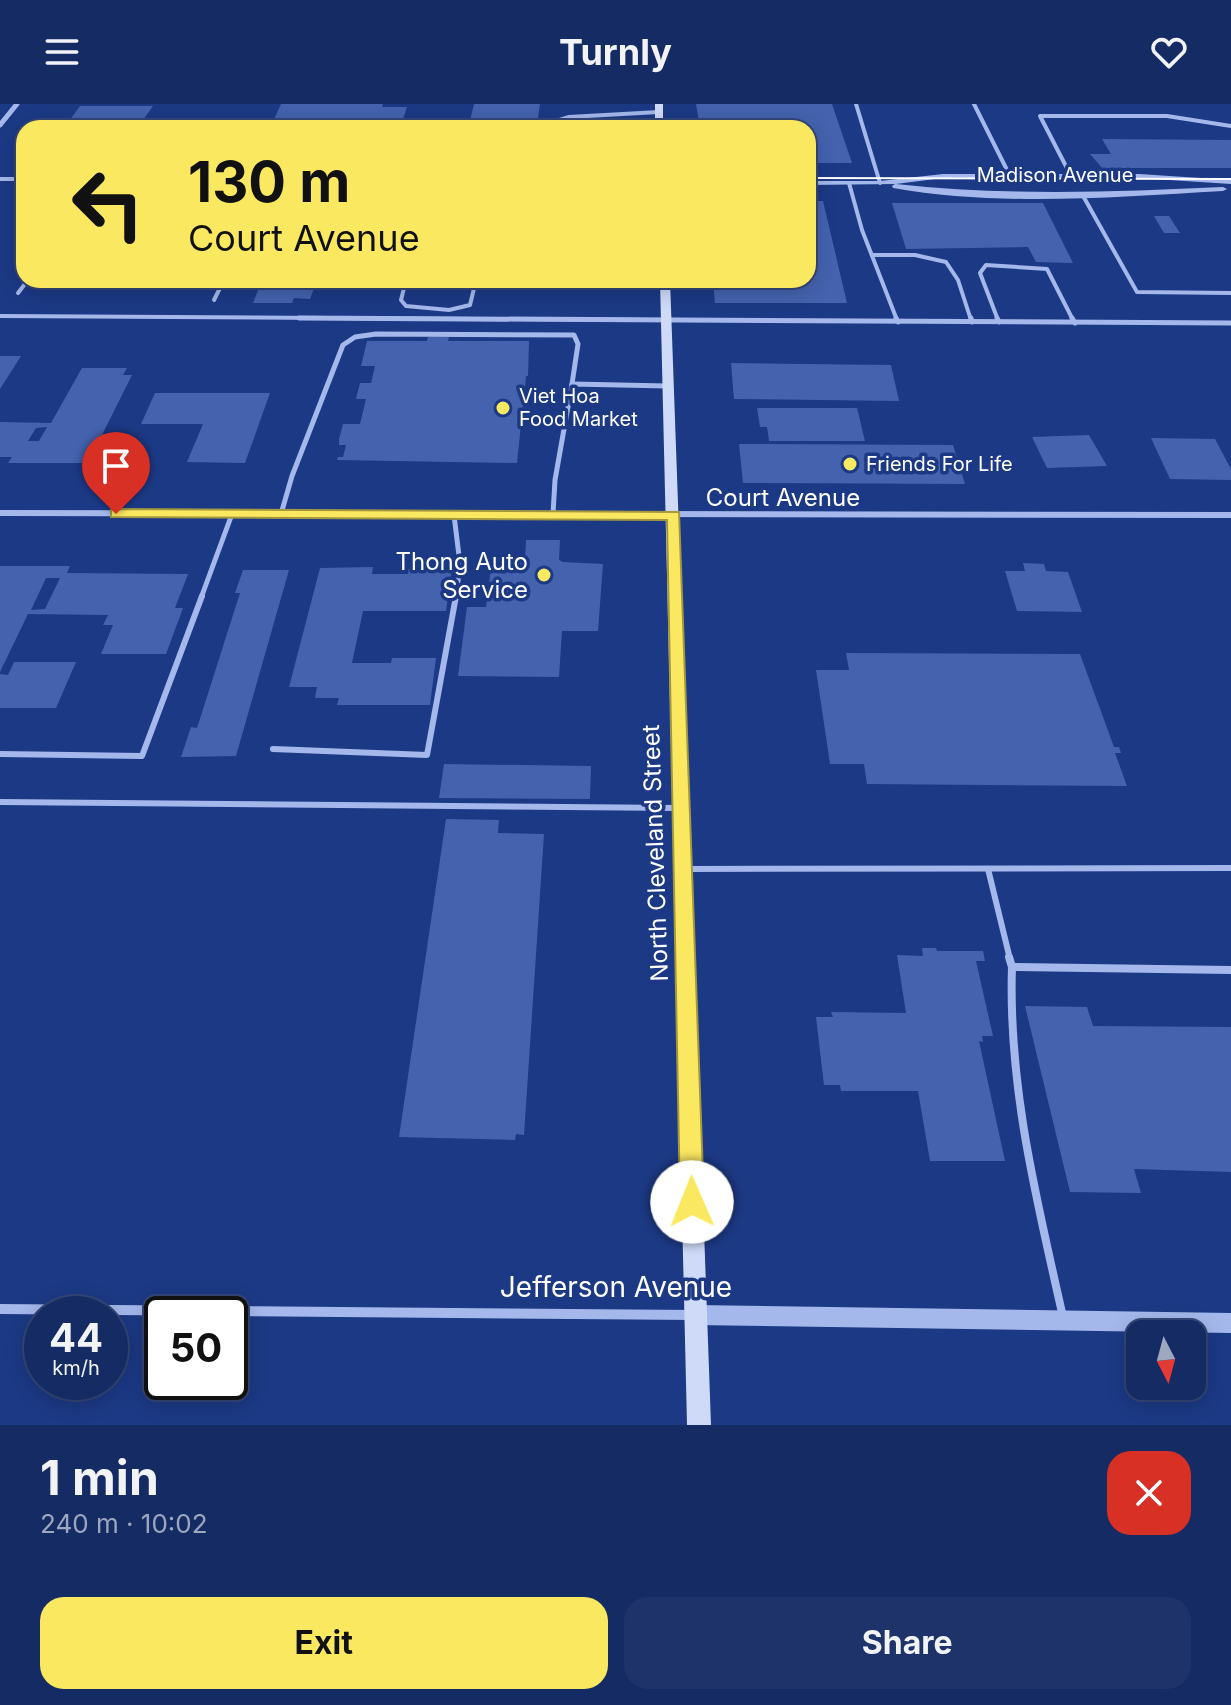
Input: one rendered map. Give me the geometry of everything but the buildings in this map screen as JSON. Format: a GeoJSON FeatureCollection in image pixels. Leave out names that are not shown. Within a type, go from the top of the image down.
{"type":"FeatureCollection","features":[{"type":"Feature","properties":{"kind":"main road","name":"North Cleveland Street"},"geometry":{"type":"LineString","coordinates":[[666,288],[671,386],[699,1425]]}},
{"type":"Feature","properties":{"kind":"street"},"geometry":{"type":"LineString","coordinates":[[0,125],[17,104]]}},
{"type":"Feature","properties":{"kind":"street","name":"Madison Avenue"},"geometry":{"type":"LineString","coordinates":[[816,183],[880,183],[943,176],[1071,176],[1231,182]]}},
{"type":"Feature","properties":{"kind":"street","name":"Madison Avenue"},"geometry":{"type":"LineString","coordinates":[[880,183],[950,193],[1082,194],[1231,189]]}},
{"type":"Feature","properties":{"kind":"street","name":"Court Avenue"},"geometry":{"type":"LineString","coordinates":[[0,513],[1231,515]]}},
{"type":"Feature","properties":{"kind":"street","name":"Jefferson Avenue"},"geometry":{"type":"LineString","coordinates":[[0,1309],[1231,1323]]}},
{"type":"Feature","properties":{"kind":"lane"},"geometry":{"type":"LineString","coordinates":[[856,104],[880,183]]}},
{"type":"Feature","properties":{"kind":"lane"},"geometry":{"type":"LineString","coordinates":[[974,104],[1010,176]]}},
{"type":"Feature","properties":{"kind":"lane"},"geometry":{"type":"LineString","coordinates":[[559,120],[659,108]]}},
{"type":"Feature","properties":{"kind":"lane"},"geometry":{"type":"LineString","coordinates":[[1071,176],[1040,116],[1167,116],[1231,126]]}},
{"type":"Feature","properties":{"kind":"lane"},"geometry":{"type":"LineString","coordinates":[[849,183],[898,322]]}},
{"type":"Feature","properties":{"kind":"lane"},"geometry":{"type":"LineString","coordinates":[[1082,194],[1137,292],[1231,293]]}},
{"type":"Feature","properties":{"kind":"lane"},"geometry":{"type":"LineString","coordinates":[[872,255],[923,255],[945,261],[954,272],[972,322]]}},
{"type":"Feature","properties":{"kind":"lane"},"geometry":{"type":"LineString","coordinates":[[999,322],[980,273],[986,265],[1047,269],[1075,323]]}},
{"type":"Feature","properties":{"kind":"lane"},"geometry":{"type":"LineString","coordinates":[[18,293],[22,288]]}},
{"type":"Feature","properties":{"kind":"lane"},"geometry":{"type":"LineString","coordinates":[[214,300],[220,288]]}},
{"type":"Feature","properties":{"kind":"lane"},"geometry":{"type":"LineString","coordinates":[[404,288],[401,300],[406,306],[458,309],[472,303],[475,288]]}},
{"type":"Feature","properties":{"kind":"lane"},"geometry":{"type":"LineString","coordinates":[[0,316],[1231,323]]}},
{"type":"Feature","properties":{"kind":"lane"},"geometry":{"type":"LineString","coordinates":[[281,514],[292,476],[343,345],[355,337],[376,334],[574,335],[578,344],[555,480],[553,514]]}},
{"type":"Feature","properties":{"kind":"lane"},"geometry":{"type":"LineString","coordinates":[[572,384],[671,386]]}},
{"type":"Feature","properties":{"kind":"lane"},"geometry":{"type":"LineString","coordinates":[[0,754],[142,756],[232,514]]}},
{"type":"Feature","properties":{"kind":"lane"},"geometry":{"type":"LineString","coordinates":[[273,749],[427,755],[454,616],[460,564],[454,515]]}},
{"type":"Feature","properties":{"kind":"lane"},"geometry":{"type":"LineString","coordinates":[[0,802],[681,808]]}},
{"type":"Feature","properties":{"kind":"lane"},"geometry":{"type":"LineString","coordinates":[[683,869],[1231,868]]}},
{"type":"Feature","properties":{"kind":"lane"},"geometry":{"type":"LineString","coordinates":[[988,869],[1012,967],[1009,1014],[1013,1044],[1028,1146],[1064,1321]]}},
{"type":"Feature","properties":{"kind":"lane"},"geometry":{"type":"LineString","coordinates":[[1012,967],[1231,970]]}},
{"type":"Feature","properties":{"kind":"tram line"},"geometry":{"type":"LineString","coordinates":[[816,178],[1231,179]]}},
{"type":"Feature","properties":{"kind":"place","name":"Viet Hoa Food Market"},"geometry":{"type":"Point","coordinates":[503,408]}},
{"type":"Feature","properties":{"kind":"place","name":"Friends For Life"},"geometry":{"type":"Point","coordinates":[850,464]}},
{"type":"Feature","properties":{"kind":"place","name":"Thong Auto Service"},"geometry":{"type":"Point","coordinates":[544,575]}},
{"type":"Feature","properties":{"kind":"route"},"geometry":{"type":"LineString","coordinates":[[116,514],[674,515],[692,1202]]}}]}
